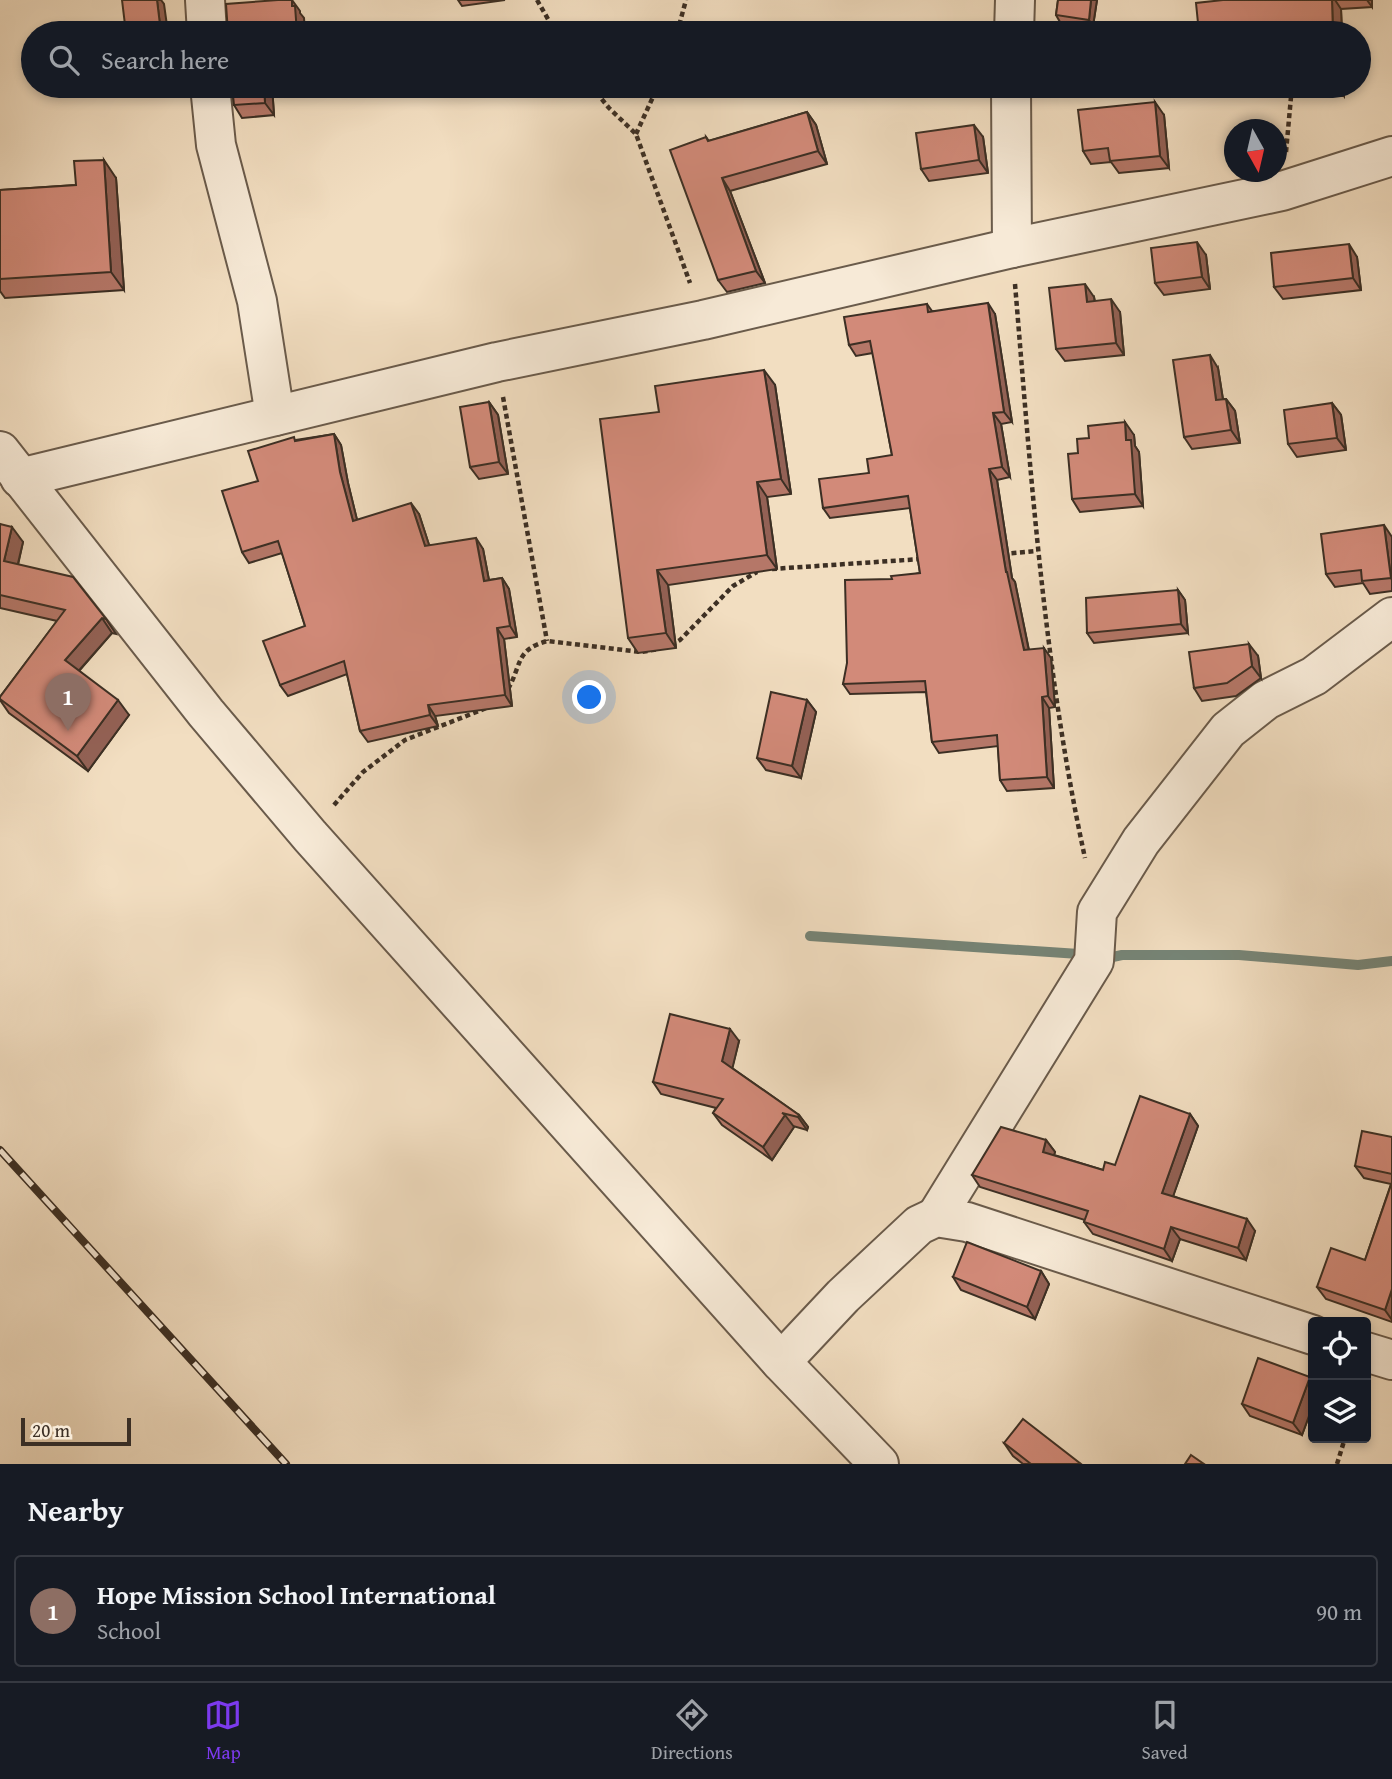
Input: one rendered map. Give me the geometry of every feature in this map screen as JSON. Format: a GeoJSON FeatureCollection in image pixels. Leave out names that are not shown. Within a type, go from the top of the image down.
{"type":"FeatureCollection","features":[{"type":"Feature","properties":{"kind":"street"},"geometry":{"type":"LineString","coordinates":[[205,0],[206,21]]}},
{"type":"Feature","properties":{"kind":"street"},"geometry":{"type":"LineString","coordinates":[[1014,21],[1015,0]]}},
{"type":"Feature","properties":{"kind":"street"},"geometry":{"type":"LineString","coordinates":[[211,98],[216,145],[257,301],[275,416]]}},
{"type":"Feature","properties":{"kind":"street"},"geometry":{"type":"LineString","coordinates":[[1011,98],[1012,248]]}},
{"type":"Feature","properties":{"kind":"street"},"geometry":{"type":"LineString","coordinates":[[879,1464],[781,1362],[310,836],[206,713],[10,464],[275,416],[497,362],[703,320],[1012,248],[1282,191],[1392,156]]}},
{"type":"Feature","properties":{"kind":"street"},"geometry":{"type":"LineString","coordinates":[[781,1362],[843,1296],[919,1225],[936,1217],[1094,961],[1097,912],[1141,841],[1228,730],[1266,700],[1314,676],[1392,617]]}},
{"type":"Feature","properties":{"kind":"street"},"geometry":{"type":"LineString","coordinates":[[936,1217],[967,1222],[1308,1333]]}},
{"type":"Feature","properties":{"kind":"street"},"geometry":{"type":"LineString","coordinates":[[1371,1354],[1392,1360]]}},
{"type":"Feature","properties":{"kind":"path"},"geometry":{"type":"LineString","coordinates":[[537,0],[549,21]]}},
{"type":"Feature","properties":{"kind":"path"},"geometry":{"type":"LineString","coordinates":[[680,21],[686,0]]}},
{"type":"Feature","properties":{"kind":"path"},"geometry":{"type":"LineString","coordinates":[[601,98],[636,135],[703,320]]}},
{"type":"Feature","properties":{"kind":"path"},"geometry":{"type":"LineString","coordinates":[[636,135],[653,98]]}},
{"type":"Feature","properties":{"kind":"path"},"geometry":{"type":"LineString","coordinates":[[1282,191],[1291,98]]}},
{"type":"Feature","properties":{"kind":"path"},"geometry":{"type":"LineString","coordinates":[[1012,248],[1037,551],[1068,766],[1097,912]]}},
{"type":"Feature","properties":{"kind":"path"},"geometry":{"type":"LineString","coordinates":[[497,362],[547,641]]}},
{"type":"Feature","properties":{"kind":"path"},"geometry":{"type":"LineString","coordinates":[[996,554],[1037,551]]}},
{"type":"Feature","properties":{"kind":"path"},"geometry":{"type":"LineString","coordinates":[[505,695],[526,649],[547,641],[641,652],[668,647],[680,640],[733,586],[754,573],[765,570],[928,559]]}},
{"type":"Feature","properties":{"kind":"path"},"geometry":{"type":"LineString","coordinates":[[310,836],[344,791],[363,772],[405,740],[487,709],[496,703]]}},
{"type":"Feature","properties":{"kind":"path"},"geometry":{"type":"LineString","coordinates":[[1338,1464],[1344,1443]]}},
{"type":"Feature","properties":{"kind":"building"},"geometry":{"type":"Polygon","coordinates":[[[122,0],[157,0],[160,21],[125,21],[122,0]]]}},
{"type":"Feature","properties":{"kind":"building"},"geometry":{"type":"Polygon","coordinates":[[[292,0],[296,21],[227,21],[226,4],[292,0]]]}},
{"type":"Feature","properties":{"kind":"building"},"geometry":{"type":"Polygon","coordinates":[[[1058,0],[1091,0],[1089,20],[1056,15],[1058,0]]]}},
{"type":"Feature","properties":{"kind":"building"},"geometry":{"type":"Polygon","coordinates":[[[1223,0],[1332,0],[1333,21],[1198,21],[1196,3],[1223,0]]]}},
{"type":"Feature","properties":{"kind":"building"},"geometry":{"type":"Polygon","coordinates":[[[233,98],[265,98],[265,103],[234,105],[233,98]]]}},
{"type":"Feature","properties":{"kind":"building"},"geometry":{"type":"Polygon","coordinates":[[[1155,102],[1160,156],[1110,161],[1108,148],[1083,151],[1078,110],[1155,102]]]}},
{"type":"Feature","properties":{"kind":"building"},"geometry":{"type":"Polygon","coordinates":[[[807,112],[818,151],[722,178],[756,271],[718,280],[670,150],[706,137],[708,141],[807,112]]]}},
{"type":"Feature","properties":{"kind":"building"},"geometry":{"type":"Polygon","coordinates":[[[974,125],[979,160],[921,169],[916,133],[974,125]]]}},
{"type":"Feature","properties":{"kind":"building"},"geometry":{"type":"Polygon","coordinates":[[[104,160],[111,272],[0,279],[0,190],[76,185],[74,161],[104,160]]]}},
{"type":"Feature","properties":{"kind":"building"},"geometry":{"type":"Polygon","coordinates":[[[1197,242],[1202,277],[1155,283],[1151,248],[1197,242]]]}},
{"type":"Feature","properties":{"kind":"building"},"geometry":{"type":"Polygon","coordinates":[[[1349,244],[1353,278],[1274,287],[1271,253],[1349,244]]]}},
{"type":"Feature","properties":{"kind":"building"},"geometry":{"type":"Polygon","coordinates":[[[1085,284],[1087,302],[1111,299],[1116,343],[1056,349],[1049,288],[1085,284]]]}},
{"type":"Feature","properties":{"kind":"building"},"geometry":{"type":"Polygon","coordinates":[[[988,303],[1004,412],[993,413],[1002,467],[989,469],[1006,572],[1024,650],[1044,648],[1048,696],[1042,697],[1047,777],[1000,780],[997,735],[932,742],[925,681],[843,684],[847,663],[845,580],[892,579],[891,576],[920,573],[908,496],[823,508],[819,479],[869,473],[867,459],[892,455],[870,341],[849,345],[844,317],[927,304],[928,312],[988,303]]]}},
{"type":"Feature","properties":{"kind":"building"},"geometry":{"type":"Polygon","coordinates":[[[1210,355],[1216,400],[1226,399],[1231,430],[1184,437],[1173,360],[1210,355]]]}},
{"type":"Feature","properties":{"kind":"building"},"geometry":{"type":"Polygon","coordinates":[[[764,370],[781,479],[757,482],[767,555],[657,570],[666,633],[628,638],[600,419],[659,412],[655,386],[764,370]]]}},
{"type":"Feature","properties":{"kind":"building"},"geometry":{"type":"Polygon","coordinates":[[[489,402],[499,462],[470,467],[460,407],[489,402]]]}},
{"type":"Feature","properties":{"kind":"building"},"geometry":{"type":"Polygon","coordinates":[[[1332,403],[1337,438],[1288,444],[1284,410],[1332,403]]]}},
{"type":"Feature","properties":{"kind":"building"},"geometry":{"type":"Polygon","coordinates":[[[1125,422],[1126,440],[1131,440],[1135,494],[1072,499],[1068,454],[1078,453],[1077,439],[1089,438],[1088,426],[1125,422]]]}},
{"type":"Feature","properties":{"kind":"building"},"geometry":{"type":"Polygon","coordinates":[[[334,434],[340,472],[353,521],[411,503],[425,546],[476,538],[484,581],[502,578],[510,626],[497,628],[505,695],[428,705],[430,715],[360,731],[344,661],[280,685],[263,641],[305,626],[278,541],[242,552],[222,491],[258,481],[248,451],[294,437],[295,441],[334,434]]]}},
{"type":"Feature","properties":{"kind":"building"},"geometry":{"type":"Polygon","coordinates":[[[0,524],[12,527],[4,561],[73,577],[106,619],[102,618],[65,660],[118,700],[77,756],[0,699],[65,610],[0,595],[0,524]]]}},
{"type":"Feature","properties":{"kind":"building"},"geometry":{"type":"Polygon","coordinates":[[[1384,525],[1391,578],[1362,581],[1361,570],[1326,574],[1321,534],[1384,525]]]}},
{"type":"Feature","properties":{"kind":"building"},"geometry":{"type":"Polygon","coordinates":[[[1178,590],[1181,624],[1087,633],[1086,598],[1178,590]]]}},
{"type":"Feature","properties":{"kind":"building"},"geometry":{"type":"Polygon","coordinates":[[[1249,644],[1252,666],[1227,683],[1194,688],[1189,652],[1249,644]]]}},
{"type":"Feature","properties":{"kind":"building"},"geometry":{"type":"Polygon","coordinates":[[[771,692],[807,700],[792,766],[757,758],[771,692]]]}},
{"type":"Feature","properties":{"kind":"building"},"geometry":{"type":"Polygon","coordinates":[[[670,1014],[730,1029],[722,1061],[799,1115],[798,1117],[782,1113],[785,1115],[763,1147],[713,1113],[723,1099],[653,1082],[670,1014]]]}},
{"type":"Feature","properties":{"kind":"building"},"geometry":{"type":"Polygon","coordinates":[[[1140,1096],[1190,1114],[1162,1193],[1247,1219],[1238,1248],[1171,1227],[1164,1249],[1084,1222],[1088,1211],[972,1175],[1001,1127],[1046,1140],[1043,1152],[1103,1170],[1105,1162],[1115,1165],[1140,1096]]]}},
{"type":"Feature","properties":{"kind":"building"},"geometry":{"type":"Polygon","coordinates":[[[1362,1131],[1392,1137],[1392,1174],[1355,1166],[1362,1131]]]}},
{"type":"Feature","properties":{"kind":"building"},"geometry":{"type":"Polygon","coordinates":[[[1392,1182],[1392,1289],[1385,1310],[1317,1287],[1331,1248],[1365,1260],[1392,1182]]]}},
{"type":"Feature","properties":{"kind":"building"},"geometry":{"type":"Polygon","coordinates":[[[967,1242],[1041,1271],[1027,1307],[953,1277],[967,1242]]]}},
{"type":"Feature","properties":{"kind":"building"},"geometry":{"type":"Polygon","coordinates":[[[1258,1358],[1308,1376],[1293,1423],[1242,1404],[1258,1358]]]}},
{"type":"Feature","properties":{"kind":"building"},"geometry":{"type":"Polygon","coordinates":[[[1023,1419],[1081,1464],[1031,1464],[1004,1443],[1023,1419]]]}},
{"type":"Feature","properties":{"kind":"building"},"geometry":{"type":"Polygon","coordinates":[[[1191,1455],[1204,1464],[1185,1464],[1191,1455]]]}},
{"type":"Feature","properties":{"kind":"waterway"},"geometry":{"type":"LineString","coordinates":[[810,936],[1079,954],[1094,961],[1122,955],[1239,955],[1358,965],[1392,961]]}},
{"type":"Feature","properties":{"kind":"railway"},"geometry":{"type":"LineString","coordinates":[[0,1150],[286,1464]]}},
{"type":"Feature","properties":{"kind":"place","name":"Hope Mission School International"},"geometry":{"type":"Point","coordinates":[68,731]}}]}
